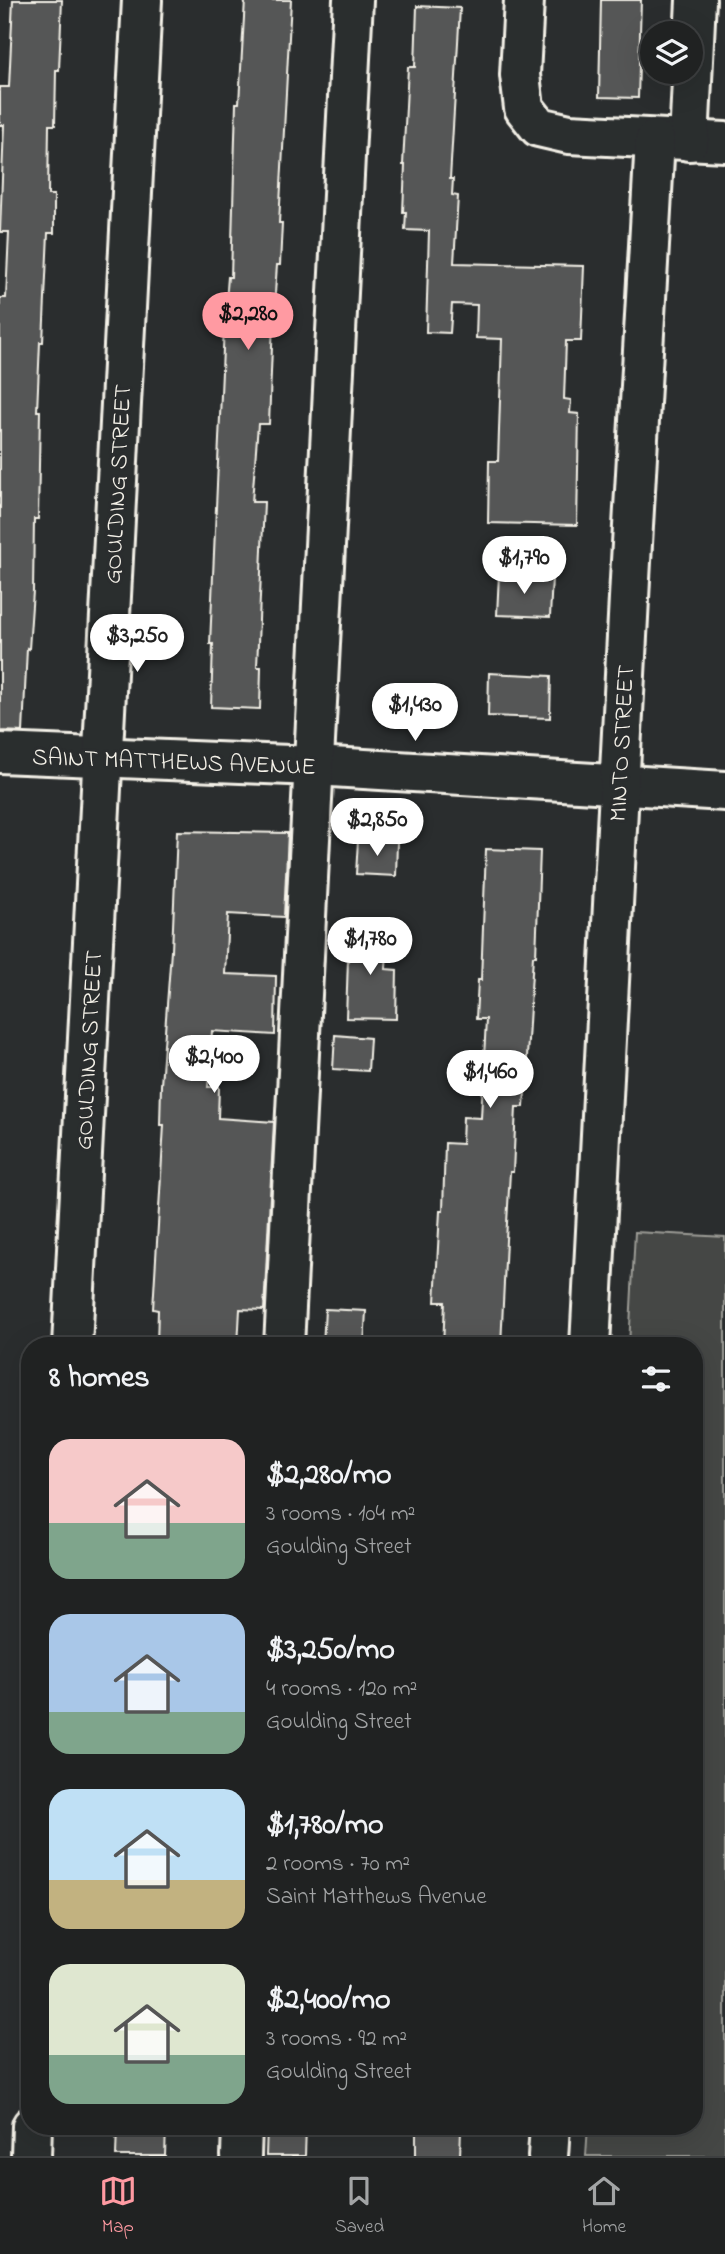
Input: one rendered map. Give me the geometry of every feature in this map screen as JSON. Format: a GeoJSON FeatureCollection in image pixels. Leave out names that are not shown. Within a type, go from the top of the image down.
{"type":"FeatureCollection","features":[{"type":"Feature","properties":{"kind":"street","name":"GOULDING STREET"},"geometry":{"type":"LineString","coordinates":[[72,1337],[142,0]]}},
{"type":"Feature","properties":{"kind":"street"},"geometry":{"type":"LineString","coordinates":[[285,1337],[353,0]]}},
{"type":"Feature","properties":{"kind":"street"},"geometry":{"type":"LineString","coordinates":[[524,0],[520,75],[524,108],[538,127],[569,134],[690,141]]}},
{"type":"Feature","properties":{"kind":"street","name":"MINTO STREET"},"geometry":{"type":"LineString","coordinates":[[590,1337],[619,786],[690,141],[696,0]]}},
{"type":"Feature","properties":{"kind":"street","name":"SAINT MATTHEWS AVENUE"},"geometry":{"type":"LineString","coordinates":[[0,753],[316,766],[725,791]]}},
{"type":"Feature","properties":{"kind":"street"},"geometry":{"type":"LineString","coordinates":[[31,2156],[32,2135]]}},
{"type":"Feature","properties":{"kind":"street"},"geometry":{"type":"LineString","coordinates":[[241,2156],[242,2135]]}},
{"type":"Feature","properties":{"kind":"street"},"geometry":{"type":"LineString","coordinates":[[548,2156],[549,2135]]}},
{"type":"Feature","properties":{"kind":"shaded area"},"geometry":{"type":"Polygon","coordinates":[[[635,1232],[725,1237],[725,2156],[586,2156],[587,2135],[703,2135],[703,1337],[629,1337],[635,1232]]]}},
{"type":"Feature","properties":{"kind":"building"},"geometry":{"type":"Polygon","coordinates":[[[13,0],[62,0],[55,125],[49,125],[48,195],[54,195],[54,233],[48,233],[43,342],[40,342],[37,411],[40,411],[38,519],[34,519],[33,591],[23,732],[0,731],[0,298],[6,298],[9,232],[0,232],[4,125],[0,125],[0,87],[9,87],[13,0]]]}},
{"type":"Feature","properties":{"kind":"building"},"geometry":{"type":"Polygon","coordinates":[[[245,0],[291,0],[279,223],[282,223],[280,265],[277,265],[273,321],[269,424],[258,424],[252,502],[264,502],[257,667],[261,667],[260,709],[211,707],[213,644],[210,644],[224,326],[228,277],[231,277],[236,103],[239,103],[245,0]]]}},
{"type":"Feature","properties":{"kind":"building"},"geometry":{"type":"Polygon","coordinates":[[[601,0],[641,0],[638,98],[599,97],[601,0]]]}},
{"type":"Feature","properties":{"kind":"building"},"geometry":{"type":"Polygon","coordinates":[[[417,6],[460,8],[450,179],[453,179],[452,195],[458,196],[454,263],[584,266],[581,341],[566,341],[564,399],[571,400],[570,413],[579,414],[577,525],[488,523],[489,461],[498,461],[502,339],[476,338],[477,305],[452,304],[450,333],[426,332],[429,231],[405,230],[406,212],[403,212],[408,67],[415,67],[417,6]]]}},
{"type":"Feature","properties":{"kind":"building"},"geometry":{"type":"Polygon","coordinates":[[[499,574],[552,577],[550,617],[497,615],[499,574]]]}},
{"type":"Feature","properties":{"kind":"building"},"geometry":{"type":"Polygon","coordinates":[[[489,673],[551,676],[550,718],[488,716],[489,673]]]}},
{"type":"Feature","properties":{"kind":"building"},"geometry":{"type":"Polygon","coordinates":[[[177,831],[288,833],[284,917],[228,914],[225,974],[276,976],[275,1035],[212,1031],[208,1087],[219,1087],[218,1118],[274,1122],[264,1310],[240,1309],[238,1337],[157,1337],[158,1310],[153,1309],[164,1125],[160,1125],[161,1085],[172,951],[177,831]]]}},
{"type":"Feature","properties":{"kind":"building"},"geometry":{"type":"Polygon","coordinates":[[[358,840],[397,842],[396,876],[356,874],[358,840]]]}},
{"type":"Feature","properties":{"kind":"building"},"geometry":{"type":"Polygon","coordinates":[[[486,849],[540,851],[536,956],[533,956],[524,1107],[516,1107],[513,1172],[510,1172],[501,1337],[443,1337],[445,1302],[435,1302],[440,1211],[443,1211],[445,1143],[462,1144],[463,1117],[481,1118],[486,1019],[476,1019],[478,980],[481,980],[486,849]]]}},
{"type":"Feature","properties":{"kind":"building"},"geometry":{"type":"Polygon","coordinates":[[[349,929],[388,931],[386,969],[397,970],[396,1019],[346,1018],[349,929]]]}},
{"type":"Feature","properties":{"kind":"building"},"geometry":{"type":"Polygon","coordinates":[[[335,1035],[370,1038],[368,1071],[333,1069],[335,1035]]]}},
{"type":"Feature","properties":{"kind":"building"},"geometry":{"type":"Polygon","coordinates":[[[325,1309],[366,1311],[365,1337],[323,1337],[325,1309]]]}},
{"type":"Feature","properties":{"kind":"building"},"geometry":{"type":"Polygon","coordinates":[[[117,2135],[166,2135],[165,2156],[116,2156],[117,2135]]]}},
{"type":"Feature","properties":{"kind":"building"},"geometry":{"type":"Polygon","coordinates":[[[267,2135],[306,2135],[305,2156],[266,2156],[267,2135]]]}},
{"type":"Feature","properties":{"kind":"building"},"geometry":{"type":"Polygon","coordinates":[[[416,2135],[461,2135],[460,2156],[416,2156],[416,2135]]]}}]}
